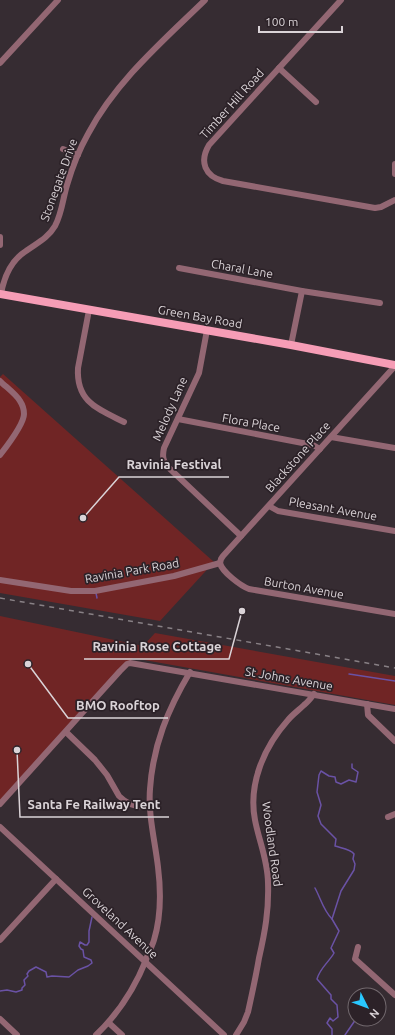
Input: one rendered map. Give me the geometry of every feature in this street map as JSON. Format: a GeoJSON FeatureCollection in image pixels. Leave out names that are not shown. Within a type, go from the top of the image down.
{"type":"FeatureCollection","features":[{"type":"Feature","properties":{"kind":"main road","name":"Green Bay Road"},"geometry":{"type":"LineString","coordinates":[[0,294],[291,345],[395,366]]}},
{"type":"Feature","properties":{"kind":"street"},"geometry":{"type":"LineString","coordinates":[[0,63],[58,0]]}},
{"type":"Feature","properties":{"kind":"street","name":"Stonegate Drive"},"geometry":{"type":"LineString","coordinates":[[0,294],[6,274],[17,258],[46,237],[56,225],[67,184],[78,155],[104,107],[121,84],[147,56],[205,0]]}},
{"type":"Feature","properties":{"kind":"street","name":"Timber Hill Road"},"geometry":{"type":"LineString","coordinates":[[341,0],[209,145],[205,151],[204,163],[208,172],[216,179],[223,181],[367,207],[381,208],[395,200]]}},
{"type":"Feature","properties":{"kind":"street"},"geometry":{"type":"LineString","coordinates":[[279,68],[316,102]]}},
{"type":"Feature","properties":{"kind":"street"},"geometry":{"type":"LineString","coordinates":[[63,149],[78,155]]}},
{"type":"Feature","properties":{"kind":"street"},"geometry":{"type":"LineString","coordinates":[[395,164],[395,174]]}},
{"type":"Feature","properties":{"kind":"street"},"geometry":{"type":"LineString","coordinates":[[0,238],[0,245]]}},
{"type":"Feature","properties":{"kind":"street","name":"Charal Lane"},"geometry":{"type":"LineString","coordinates":[[179,268],[302,291],[380,303]]}},
{"type":"Feature","properties":{"kind":"street"},"geometry":{"type":"LineString","coordinates":[[291,345],[302,291]]}},
{"type":"Feature","properties":{"kind":"street"},"geometry":{"type":"LineString","coordinates":[[89,310],[78,368],[80,386],[83,395],[92,405],[124,422]]}},
{"type":"Feature","properties":{"kind":"street","name":"Melody Lane"},"geometry":{"type":"LineString","coordinates":[[207,330],[199,373],[164,448],[162,456],[164,463],[241,536]]}},
{"type":"Feature","properties":{"kind":"street","name":"Blackstone Place"},"geometry":{"type":"LineString","coordinates":[[220,564],[223,556],[395,366]]}},
{"type":"Feature","properties":{"kind":"street"},"geometry":{"type":"LineString","coordinates":[[0,381],[20,400],[23,406],[24,414],[20,426],[0,455]]}},
{"type":"Feature","properties":{"kind":"street","name":"Flora Place"},"geometry":{"type":"LineString","coordinates":[[178,420],[314,445],[320,449]]}},
{"type":"Feature","properties":{"kind":"street"},"geometry":{"type":"LineString","coordinates":[[331,437],[395,448]]}},
{"type":"Feature","properties":{"kind":"street","name":"Pleasant Avenue"},"geometry":{"type":"LineString","coordinates":[[268,506],[278,511],[395,531]]}},
{"type":"Feature","properties":{"kind":"street","name":"Ravinia Park Road"},"geometry":{"type":"LineString","coordinates":[[0,580],[71,591],[95,591],[174,576],[220,564]]}},
{"type":"Feature","properties":{"kind":"street","name":"Burton Avenue"},"geometry":{"type":"LineString","coordinates":[[220,564],[222,568],[242,586],[249,589],[395,614]]}},
{"type":"Feature","properties":{"kind":"street","name":"St Johns Avenue"},"geometry":{"type":"LineString","coordinates":[[66,732],[120,671],[127,664],[132,663],[395,709]]}},
{"type":"Feature","properties":{"kind":"street"},"geometry":{"type":"LineString","coordinates":[[96,1035],[109,1023],[134,987],[143,968],[155,934],[160,902],[158,867],[149,806],[152,765],[161,731],[170,708],[190,672]]}},
{"type":"Feature","properties":{"kind":"street","name":"Woodland Road"},"geometry":{"type":"LineString","coordinates":[[236,1035],[248,1012],[267,919],[268,906],[268,875],[255,820],[255,786],[265,753],[275,736],[289,718],[314,694]]}},
{"type":"Feature","properties":{"kind":"street"},"geometry":{"type":"LineString","coordinates":[[367,704],[368,715],[395,740]]}},
{"type":"Feature","properties":{"kind":"street"},"geometry":{"type":"LineString","coordinates":[[0,804],[66,732],[95,760],[107,775],[122,799],[137,806],[149,806]]}},
{"type":"Feature","properties":{"kind":"street"},"geometry":{"type":"LineString","coordinates":[[388,817],[395,814]]}},
{"type":"Feature","properties":{"kind":"street","name":"Groveland Avenue"},"geometry":{"type":"LineString","coordinates":[[0,827],[224,1035]]}},
{"type":"Feature","properties":{"kind":"street"},"geometry":{"type":"LineString","coordinates":[[0,940],[56,879]]}},
{"type":"Feature","properties":{"kind":"street"},"geometry":{"type":"LineString","coordinates":[[358,947],[355,959],[395,996]]}},
{"type":"Feature","properties":{"kind":"street"},"geometry":{"type":"LineString","coordinates":[[0,1019],[9,1032],[17,1035]]}},
{"type":"Feature","properties":{"kind":"street"},"geometry":{"type":"LineString","coordinates":[[109,1023],[122,1035]]}},
{"type":"Feature","properties":{"kind":"shaded area"},"geometry":{"type":"Polygon","coordinates":[[[3,374],[214,562],[160,621],[0,593],[0,377],[3,374]]]}},
{"type":"Feature","properties":{"kind":"shaded area"},"geometry":{"type":"Polygon","coordinates":[[[0,616],[143,646],[155,633],[395,676],[395,705],[133,658],[0,803],[0,616]]]}},
{"type":"Feature","properties":{"kind":"waterway"},"geometry":{"type":"LineString","coordinates":[[96,593],[97,598]]}},
{"type":"Feature","properties":{"kind":"waterway"},"geometry":{"type":"LineString","coordinates":[[349,674],[395,681]]}},
{"type":"Feature","properties":{"kind":"waterway"},"geometry":{"type":"LineString","coordinates":[[332,1035],[332,1029],[327,1023],[330,1018],[333,1021],[338,1017],[337,1005],[331,999],[331,995],[317,979],[320,972],[334,953],[331,948],[339,931],[332,919],[341,891],[354,870],[355,864],[353,852],[335,846],[336,839],[321,824],[318,816],[321,805],[317,792],[319,775],[321,771],[329,776],[335,777],[336,782],[341,784],[349,780],[356,782],[358,772],[352,768],[352,764]]}},
{"type":"Feature","properties":{"kind":"waterway"},"geometry":{"type":"LineString","coordinates":[[315,888],[324,908],[332,919]]}},
{"type":"Feature","properties":{"kind":"waterway"},"geometry":{"type":"LineString","coordinates":[[0,991],[7,990],[16,992],[22,990],[25,985],[24,980],[28,976],[27,974],[36,967],[46,972],[47,977],[69,977],[78,970],[92,963],[91,960],[84,957],[83,950],[79,946],[80,942],[85,945],[89,942],[89,931],[92,917]]}},
{"type":"Feature","properties":{"kind":"waterway"},"geometry":{"type":"LineString","coordinates":[[345,1035],[350,1027]]}},
{"type":"Feature","properties":{"kind":"railway"},"geometry":{"type":"LineString","coordinates":[[0,598],[395,668]]}},
{"type":"Feature","properties":{"kind":"place","name":"Ravinia Festival"},"geometry":{"type":"Point","coordinates":[83,518]}},
{"type":"Feature","properties":{"kind":"place","name":"Ravinia Rose Cottage"},"geometry":{"type":"Point","coordinates":[242,611]}},
{"type":"Feature","properties":{"kind":"place","name":"BMO Rooftop"},"geometry":{"type":"Point","coordinates":[28,664]}},
{"type":"Feature","properties":{"kind":"place","name":"Santa Fe Railway Tent"},"geometry":{"type":"Point","coordinates":[17,750]}}]}
